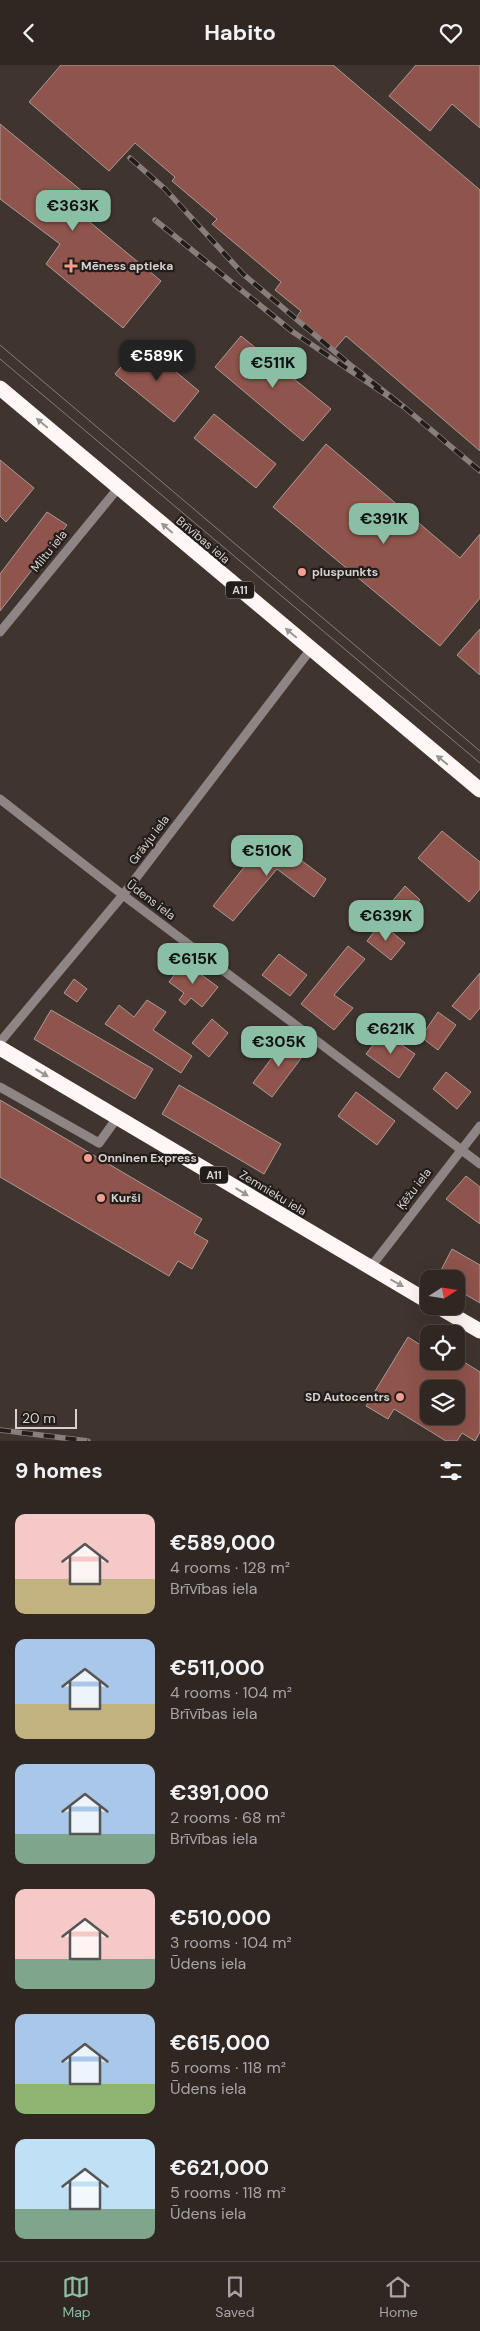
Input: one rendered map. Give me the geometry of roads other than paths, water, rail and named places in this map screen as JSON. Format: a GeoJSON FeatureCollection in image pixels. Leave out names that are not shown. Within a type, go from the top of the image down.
{"type":"FeatureCollection","features":[{"type":"Feature","properties":{"kind":"highway","name":"Brīvības iela"},"geometry":{"type":"LineString","coordinates":[[0,388],[480,791]]}},
{"type":"Feature","properties":{"kind":"highway","name":"Zemnieku iela"},"geometry":{"type":"LineString","coordinates":[[0,1048],[420,1297]]}},
{"type":"Feature","properties":{"kind":"highway"},"geometry":{"type":"LineString","coordinates":[[452,1315],[480,1331]]}},
{"type":"Feature","properties":{"kind":"street","name":"Miltu iela"},"geometry":{"type":"LineString","coordinates":[[0,632],[119,487]]}},
{"type":"Feature","properties":{"kind":"street","name":"Grāvju iela"},"geometry":{"type":"LineString","coordinates":[[0,1042],[123,895],[311,649]]}},
{"type":"Feature","properties":{"kind":"street","name":"Ūdens iela"},"geometry":{"type":"LineString","coordinates":[[0,799],[123,895],[480,1164]]}},
{"type":"Feature","properties":{"kind":"street"},"geometry":{"type":"LineString","coordinates":[[0,1087],[98,1143],[117,1118]]}},
{"type":"Feature","properties":{"kind":"street","name":"Ķēžu iela"},"geometry":{"type":"LineString","coordinates":[[370,1268],[480,1126]]}},
{"type":"Feature","properties":{"kind":"tram line"},"geometry":{"type":"LineString","coordinates":[[0,345],[480,751]]}},
{"type":"Feature","properties":{"kind":"tram line"},"geometry":{"type":"LineString","coordinates":[[0,359],[480,763]]}},
{"type":"Feature","properties":{"kind":"railway"},"geometry":{"type":"LineString","coordinates":[[130,158],[165,189],[243,274],[354,368],[404,407],[293,332],[155,220]]}},
{"type":"Feature","properties":{"kind":"railway"},"geometry":{"type":"LineString","coordinates":[[404,407],[480,471]]}},
{"type":"Feature","properties":{"kind":"railway"},"geometry":{"type":"LineString","coordinates":[[0,1430],[88,1441]]}},
{"type":"Feature","properties":{"kind":"place","name":"Mēness aptieka"},"geometry":{"type":"Point","coordinates":[71,266]}},
{"type":"Feature","properties":{"kind":"place","name":"pluspunkts"},"geometry":{"type":"Point","coordinates":[302,572]}},
{"type":"Feature","properties":{"kind":"place","name":"Onninen Express"},"geometry":{"type":"Point","coordinates":[88,1158]}},
{"type":"Feature","properties":{"kind":"place","name":"Kurši"},"geometry":{"type":"Point","coordinates":[101,1198]}},
{"type":"Feature","properties":{"kind":"place","name":"SD Autocentrs"},"geometry":{"type":"Point","coordinates":[400,1397]}}]}
